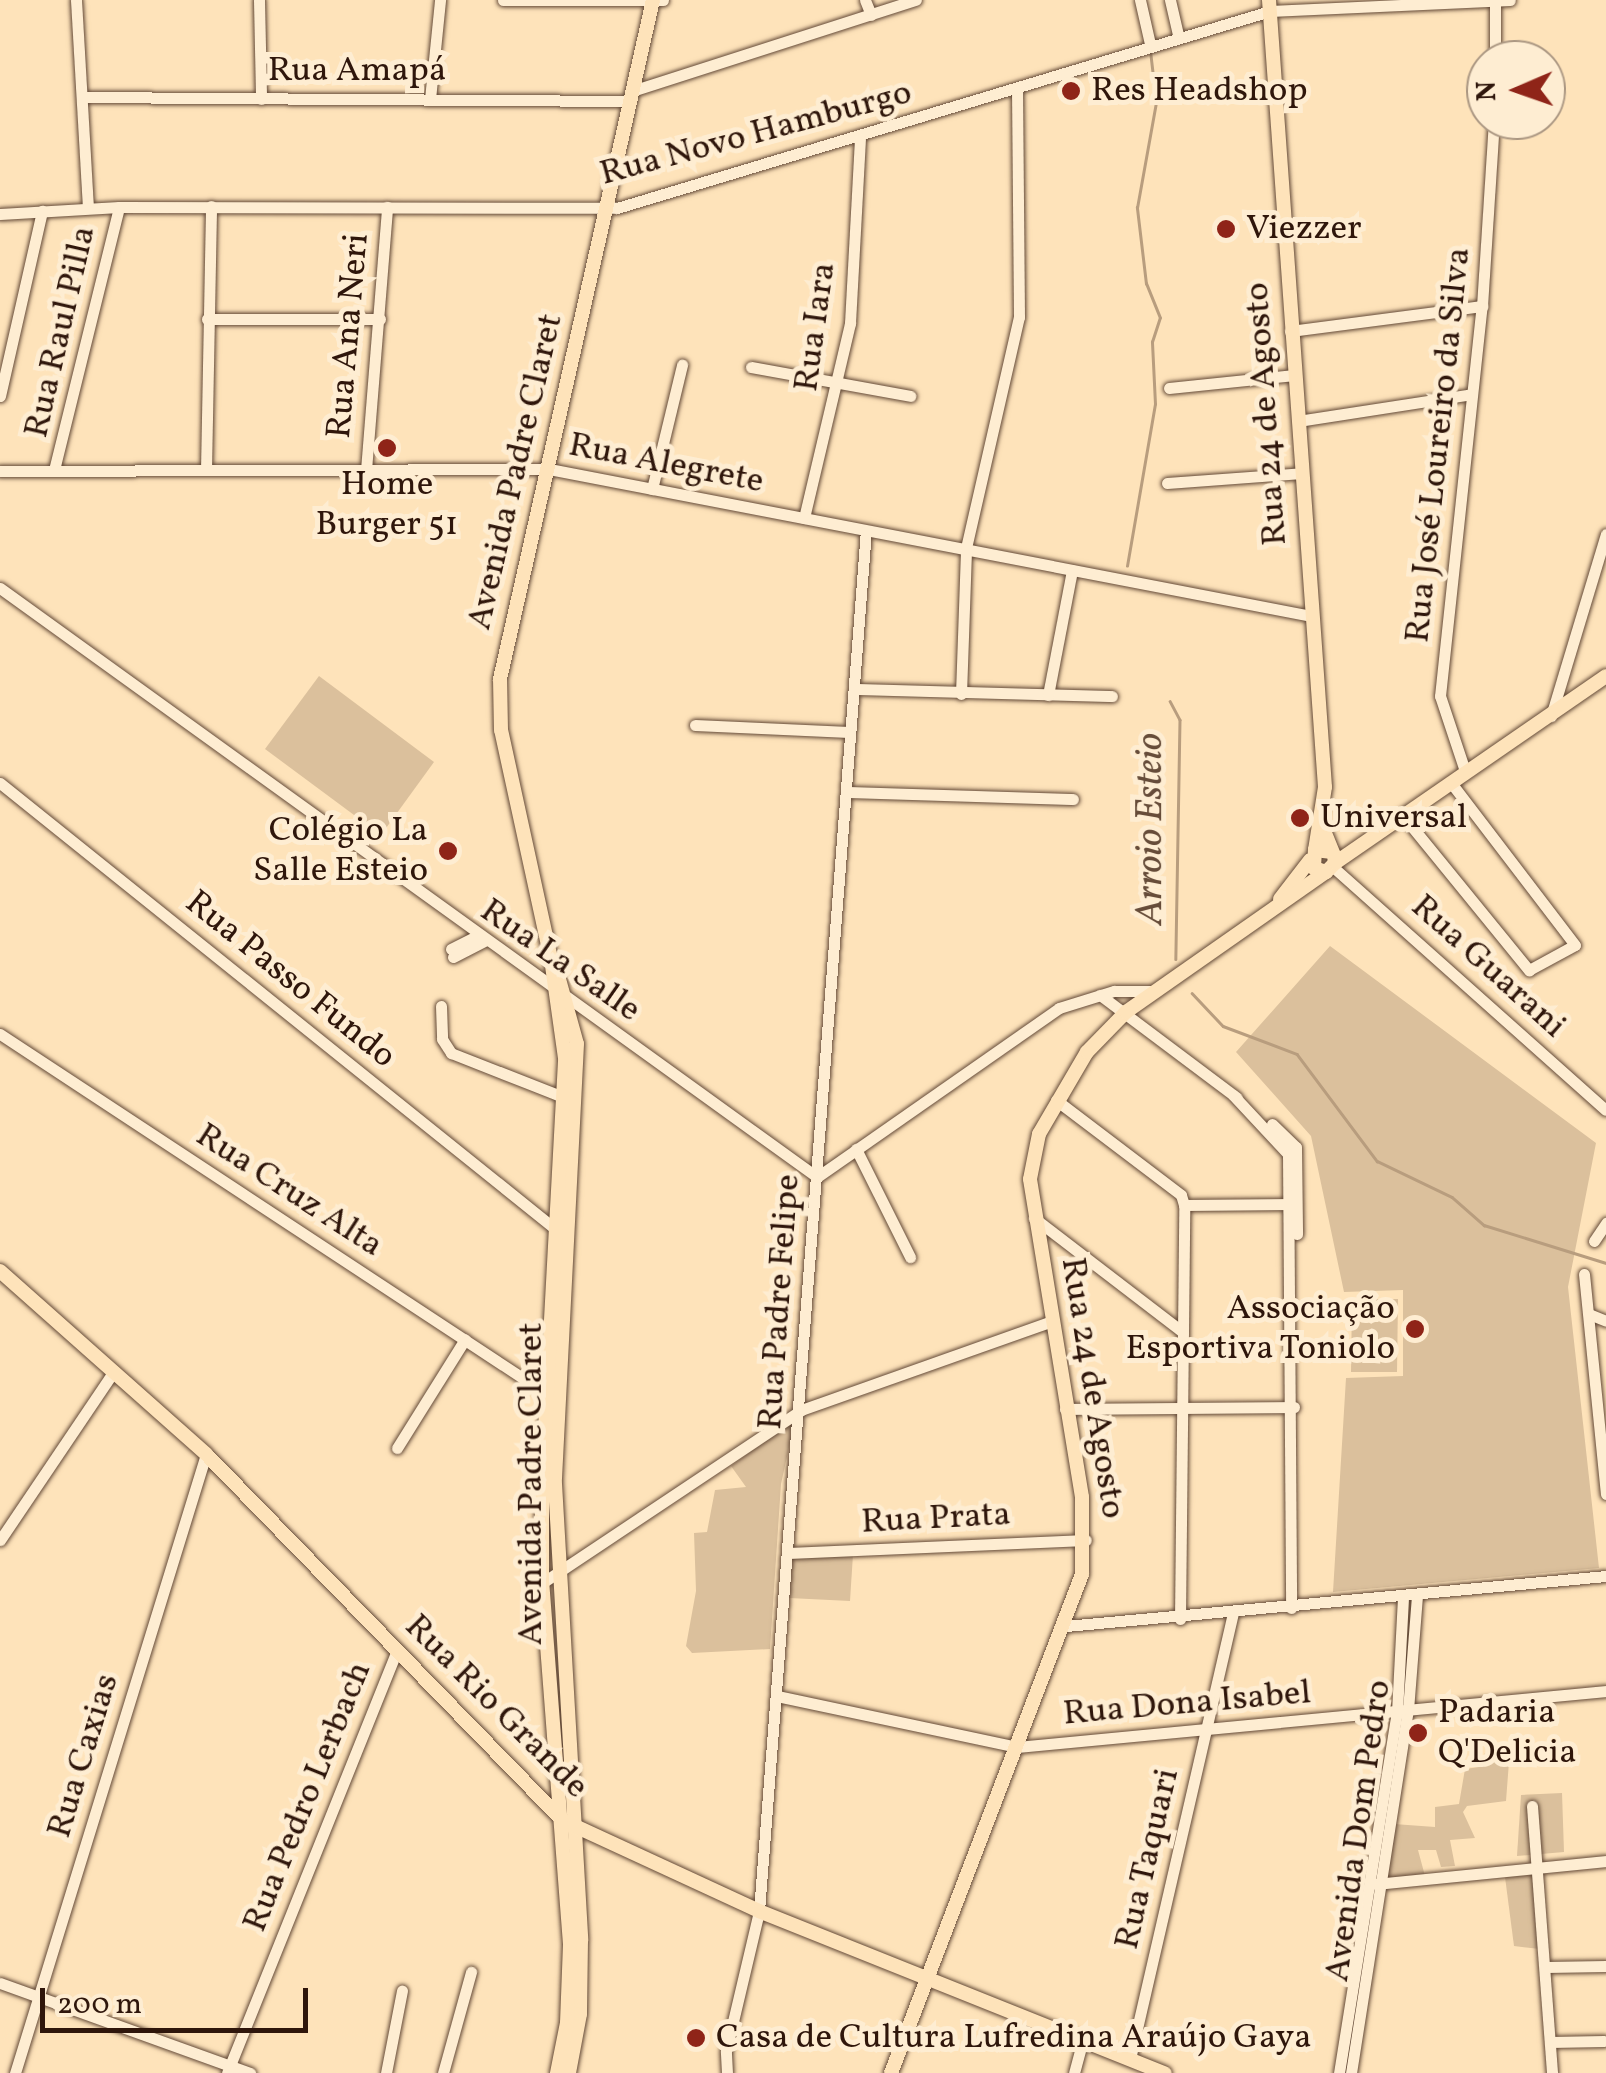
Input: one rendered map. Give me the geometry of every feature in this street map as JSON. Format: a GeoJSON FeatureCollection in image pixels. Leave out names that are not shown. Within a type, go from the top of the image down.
{"type":"FeatureCollection","features":[{"type":"Feature","properties":{"kind":"main road","name":"Avenida Padre Claret"},"geometry":{"type":"LineString","coordinates":[[548,1581],[564,1097],[551,959],[499,708],[504,655],[657,1]]}},
{"type":"Feature","properties":{"kind":"main road","name":"Rua 24 de Agosto"},"geometry":{"type":"LineString","coordinates":[[890,2073],[924,1976],[1066,1626],[1086,1540],[1034,1218],[1032,1156],[1056,1100],[1088,1052],[1126,1012],[1332,862],[1322,823],[1312,616],[1270,6]]}},
{"type":"Feature","properties":{"kind":"main road"},"geometry":{"type":"LineString","coordinates":[[1313,855],[1332,862],[1359,850],[1465,771],[1606,676]]}},
{"type":"Feature","properties":{"kind":"main road","name":"Rua 24 de Agosto"},"geometry":{"type":"LineString","coordinates":[[1276,904],[1313,855],[1322,823]]}},
{"type":"Feature","properties":{"kind":"main road"},"geometry":{"type":"LineString","coordinates":[[1313,855],[1332,862]]}},
{"type":"Feature","properties":{"kind":"main road","name":"Avenida Padre Claret"},"geometry":{"type":"LineString","coordinates":[[551,959],[568,1001],[576,1044],[559,1226]]}},
{"type":"Feature","properties":{"kind":"main road","name":"Avenida Padre Claret"},"geometry":{"type":"LineString","coordinates":[[560,1260],[547,1394],[548,1581],[582,1978],[569,2073]]}},
{"type":"Feature","properties":{"kind":"main road","name":"Rua Rio Grande"},"geometry":{"type":"LineString","coordinates":[[0,1271],[206,1454],[396,1652],[568,1823],[760,1911],[1165,2073]]}},
{"type":"Feature","properties":{"kind":"main road","name":"Avenida Padre Claret"},"geometry":{"type":"LineString","coordinates":[[557,2073],[570,1982],[568,1823]]}},
{"type":"Feature","properties":{"kind":"street"},"geometry":{"type":"LineString","coordinates":[[76,0],[88,208]]}},
{"type":"Feature","properties":{"kind":"street"},"geometry":{"type":"LineString","coordinates":[[260,0],[260,98]]}},
{"type":"Feature","properties":{"kind":"street"},"geometry":{"type":"LineString","coordinates":[[430,99],[440,0]]}},
{"type":"Feature","properties":{"kind":"street"},"geometry":{"type":"LineString","coordinates":[[503,0],[657,1]]}},
{"type":"Feature","properties":{"kind":"street"},"geometry":{"type":"LineString","coordinates":[[865,0],[870,15]]}},
{"type":"Feature","properties":{"kind":"street","name":"Rua Amapá"},"geometry":{"type":"LineString","coordinates":[[82,96],[633,96],[916,0]]}},
{"type":"Feature","properties":{"kind":"street"},"geometry":{"type":"LineString","coordinates":[[1140,0],[1150,44]]}},
{"type":"Feature","properties":{"kind":"street"},"geometry":{"type":"LineString","coordinates":[[1170,0],[1178,36]]}},
{"type":"Feature","properties":{"kind":"street","name":"Rua Novo Hamburgo"},"geometry":{"type":"LineString","coordinates":[[0,214],[119,206],[606,207],[860,140],[1270,6],[1510,0]]}},
{"type":"Feature","properties":{"kind":"street"},"geometry":{"type":"LineString","coordinates":[[1494,40],[1495,1]]}},
{"type":"Feature","properties":{"kind":"street"},"geometry":{"type":"LineString","coordinates":[[962,694],[966,548],[1020,318],[1017,88]]}},
{"type":"Feature","properties":{"kind":"street","name":"Rua Iara"},"geometry":{"type":"LineString","coordinates":[[804,518],[840,383],[850,323],[860,140]]}},
{"type":"Feature","properties":{"kind":"street","name":"Rua José Loureiro da Silva"},"geometry":{"type":"LineString","coordinates":[[1465,771],[1440,696],[1482,306],[1493,140]]}},
{"type":"Feature","properties":{"kind":"street","name":"Rua Raul Pilla"},"geometry":{"type":"LineString","coordinates":[[54,470],[119,206]]}},
{"type":"Feature","properties":{"kind":"street"},"geometry":{"type":"LineString","coordinates":[[206,470],[210,206]]}},
{"type":"Feature","properties":{"kind":"street","name":"Rua Ana Neri"},"geometry":{"type":"LineString","coordinates":[[366,470],[387,207]]}},
{"type":"Feature","properties":{"kind":"street"},"geometry":{"type":"LineString","coordinates":[[0,396],[42,211]]}},
{"type":"Feature","properties":{"kind":"street"},"geometry":{"type":"LineString","coordinates":[[1290,331],[1482,306]]}},
{"type":"Feature","properties":{"kind":"street"},"geometry":{"type":"LineString","coordinates":[[207,319],[380,319]]}},
{"type":"Feature","properties":{"kind":"street"},"geometry":{"type":"LineString","coordinates":[[652,489],[682,365]]}},
{"type":"Feature","properties":{"kind":"street"},"geometry":{"type":"LineString","coordinates":[[752,367],[910,396]]}},
{"type":"Feature","properties":{"kind":"street"},"geometry":{"type":"LineString","coordinates":[[1169,388],[1294,375]]}},
{"type":"Feature","properties":{"kind":"street"},"geometry":{"type":"LineString","coordinates":[[1298,421],[1472,394]]}},
{"type":"Feature","properties":{"kind":"street","name":"Rua Alegrete"},"geometry":{"type":"LineString","coordinates":[[0,471],[549,469],[1312,616]]}},
{"type":"Feature","properties":{"kind":"street"},"geometry":{"type":"LineString","coordinates":[[1167,483],[1302,473]]}},
{"type":"Feature","properties":{"kind":"street","name":"Rua Padre Felipe"},"geometry":{"type":"LineString","coordinates":[[723,2073],[760,1911],[866,531]]}},
{"type":"Feature","properties":{"kind":"street"},"geometry":{"type":"LineString","coordinates":[[1550,716],[1606,534]]}},
{"type":"Feature","properties":{"kind":"street"},"geometry":{"type":"LineString","coordinates":[[1048,695],[1072,570]]}},
{"type":"Feature","properties":{"kind":"street","name":"Rua La Salle"},"geometry":{"type":"LineString","coordinates":[[0,588],[817,1178]]}},
{"type":"Feature","properties":{"kind":"street"},"geometry":{"type":"LineString","coordinates":[[854,690],[1112,696]]}},
{"type":"Feature","properties":{"kind":"street"},"geometry":{"type":"LineString","coordinates":[[695,725],[849,732]]}},
{"type":"Feature","properties":{"kind":"street","name":"Rua Passo Fundo"},"geometry":{"type":"LineString","coordinates":[[0,783],[559,1226]]}},
{"type":"Feature","properties":{"kind":"street"},"geometry":{"type":"LineString","coordinates":[[1404,817],[1529,970],[1575,945],[1451,783]]}},
{"type":"Feature","properties":{"kind":"street"},"geometry":{"type":"LineString","coordinates":[[846,792],[1073,799]]}},
{"type":"Feature","properties":{"kind":"street","name":"Rua Guarani"},"geometry":{"type":"LineString","coordinates":[[1332,862],[1606,1110]]}},
{"type":"Feature","properties":{"kind":"street"},"geometry":{"type":"LineString","coordinates":[[452,953],[481,938]]}},
{"type":"Feature","properties":{"kind":"street"},"geometry":{"type":"LineString","coordinates":[[817,1178],[1060,1008],[1100,995],[1152,991]]}},
{"type":"Feature","properties":{"kind":"street"},"geometry":{"type":"LineString","coordinates":[[1100,995],[1232,1095],[1292,1150],[1292,1608]]}},
{"type":"Feature","properties":{"kind":"street"},"geometry":{"type":"LineString","coordinates":[[440,1006],[442,1039],[452,1053],[564,1097]]}},
{"type":"Feature","properties":{"kind":"street","name":"Rua Cruz Alta"},"geometry":{"type":"LineString","coordinates":[[0,1034],[547,1394]]}},
{"type":"Feature","properties":{"kind":"street"},"geometry":{"type":"LineString","coordinates":[[1056,1100],[1180,1195],[1184,1205],[1180,1619]]}},
{"type":"Feature","properties":{"kind":"street"},"geometry":{"type":"LineString","coordinates":[[856,1149],[910,1257]]}},
{"type":"Feature","properties":{"kind":"street"},"geometry":{"type":"LineString","coordinates":[[1184,1205],[1292,1204]]}},
{"type":"Feature","properties":{"kind":"street"},"geometry":{"type":"LineString","coordinates":[[1034,1218],[1181,1331]]}},
{"type":"Feature","properties":{"kind":"street"},"geometry":{"type":"LineString","coordinates":[[1594,1241],[1606,1223]]}},
{"type":"Feature","properties":{"kind":"street"},"geometry":{"type":"LineString","coordinates":[[1584,1274],[1606,1494]]}},
{"type":"Feature","properties":{"kind":"street"},"geometry":{"type":"LineString","coordinates":[[1589,1314],[1606,1321]]}},
{"type":"Feature","properties":{"kind":"street"},"geometry":{"type":"LineString","coordinates":[[548,1581],[800,1410],[1050,1322]]}},
{"type":"Feature","properties":{"kind":"street"},"geometry":{"type":"LineString","coordinates":[[397,1448],[465,1339]]}},
{"type":"Feature","properties":{"kind":"street"},"geometry":{"type":"LineString","coordinates":[[0,1540],[114,1371]]}},
{"type":"Feature","properties":{"kind":"street"},"geometry":{"type":"LineString","coordinates":[[1065,1410],[1294,1407]]}},
{"type":"Feature","properties":{"kind":"street","name":"Rua Caxias"},"geometry":{"type":"LineString","coordinates":[[15,2073],[206,1454]]}},
{"type":"Feature","properties":{"kind":"street","name":"Rua Prata"},"geometry":{"type":"LineString","coordinates":[[788,1554],[1086,1540]]}},
{"type":"Feature","properties":{"kind":"street"},"geometry":{"type":"LineString","coordinates":[[1066,1626],[1180,1619],[1606,1576]]}},
{"type":"Feature","properties":{"kind":"street","name":"Avenida Dom Pedro"},"geometry":{"type":"LineString","coordinates":[[1351,2073],[1349,2049],[1355,2004],[1402,1711],[1410,1597]]}},
{"type":"Feature","properties":{"kind":"street","name":"Rua Taquari"},"geometry":{"type":"LineString","coordinates":[[1130,2059],[1233,1613]]}},
{"type":"Feature","properties":{"kind":"street","name":"Rua Pedro Lerbach"},"geometry":{"type":"LineString","coordinates":[[228,2069],[396,1652]]}},
{"type":"Feature","properties":{"kind":"street","name":"Rua Dona Isabel"},"geometry":{"type":"LineString","coordinates":[[777,1696],[1016,1747],[1606,1691]]}},
{"type":"Feature","properties":{"kind":"street"},"geometry":{"type":"LineString","coordinates":[[1532,1806],[1552,2073]]}},
{"type":"Feature","properties":{"kind":"street"},"geometry":{"type":"LineString","coordinates":[[1374,1885],[1606,1861]]}},
{"type":"Feature","properties":{"kind":"street"},"geometry":{"type":"LineString","coordinates":[[1546,1967],[1606,1966]]}},
{"type":"Feature","properties":{"kind":"street"},"geometry":{"type":"LineString","coordinates":[[443,2073],[471,1972]]}},
{"type":"Feature","properties":{"kind":"street"},"geometry":{"type":"LineString","coordinates":[[0,1982],[228,2069],[250,2073]]}},
{"type":"Feature","properties":{"kind":"street"},"geometry":{"type":"LineString","coordinates":[[386,2073],[402,1991]]}},
{"type":"Feature","properties":{"kind":"street"},"geometry":{"type":"LineString","coordinates":[[1074,2073],[1083,2040]]}},
{"type":"Feature","properties":{"kind":"street"},"geometry":{"type":"LineString","coordinates":[[1550,2042],[1604,2041]]}},
{"type":"Feature","properties":{"kind":"street","name":"Avenida Dom Pedro"},"geometry":{"type":"LineString","coordinates":[[1340,2073],[1349,2049]]}},
{"type":"Feature","properties":{"kind":"shaded area"},"geometry":{"type":"Polygon","coordinates":[[[319,676],[434,762],[381,835],[265,749],[319,676]]]}},
{"type":"Feature","properties":{"kind":"shaded area"},"geometry":{"type":"Polygon","coordinates":[[[1330,946],[1596,1143],[1568,1287],[1599,1568],[1333,1592],[1346,1378],[1403,1376],[1403,1290],[1344,1292],[1311,1136],[1236,1052],[1330,946]]]}},
{"type":"Feature","properties":{"kind":"shaded area"},"geometry":{"type":"Polygon","coordinates":[[[1352,1299],[1398,1299],[1397,1372],[1351,1372],[1352,1299]]]}},
{"type":"Feature","properties":{"kind":"shaded area"},"geometry":{"type":"Polygon","coordinates":[[[795,1420],[781,1484],[770,1649],[692,1653],[686,1646],[696,1591],[694,1533],[707,1532],[715,1490],[746,1487],[731,1466],[795,1420]]]}},
{"type":"Feature","properties":{"kind":"shaded area"},"geometry":{"type":"Polygon","coordinates":[[[853,1554],[850,1601],[789,1598],[791,1556],[853,1554]]]}},
{"type":"Feature","properties":{"kind":"shaded area"},"geometry":{"type":"Polygon","coordinates":[[[1485,1753],[1509,1762],[1506,1801],[1467,1806],[1463,1812],[1475,1838],[1450,1840],[1455,1866],[1441,1867],[1436,1850],[1418,1850],[1425,1876],[1381,1881],[1394,1824],[1435,1827],[1435,1807],[1459,1804],[1465,1769],[1479,1767],[1485,1753]]]}},
{"type":"Feature","properties":{"kind":"shaded area"},"geometry":{"type":"Polygon","coordinates":[[[1562,1793],[1564,1852],[1517,1856],[1521,1795],[1562,1793]]]}},
{"type":"Feature","properties":{"kind":"shaded area"},"geometry":{"type":"Polygon","coordinates":[[[1532,1875],[1540,1949],[1514,1946],[1505,1877],[1532,1875]]]}},
{"type":"Feature","properties":{"kind":"waterway","name":"Arroio Esteio"},"geometry":{"type":"LineString","coordinates":[[1127,566],[1155,404],[1152,342],[1160,318],[1146,284],[1137,208],[1156,102],[1150,51]]}},
{"type":"Feature","properties":{"kind":"waterway","name":"Arroio Esteio"},"geometry":{"type":"LineString","coordinates":[[1170,701],[1180,720],[1176,959]]}},
{"type":"Feature","properties":{"kind":"waterway","name":"Arroio Esteio"},"geometry":{"type":"LineString","coordinates":[[1192,993],[1223,1026],[1297,1054],[1377,1161],[1452,1197],[1484,1225],[1606,1263]]}},
{"type":"Feature","properties":{"kind":"place","name":"Res Headshop"},"geometry":{"type":"Point","coordinates":[1071,91]}},
{"type":"Feature","properties":{"kind":"place","name":"Viezzer"},"geometry":{"type":"Point","coordinates":[1226,229]}},
{"type":"Feature","properties":{"kind":"place","name":"Home Burger 51"},"geometry":{"type":"Point","coordinates":[387,448]}},
{"type":"Feature","properties":{"kind":"place","name":"Universal"},"geometry":{"type":"Point","coordinates":[1300,818]}},
{"type":"Feature","properties":{"kind":"place","name":"Colégio La Salle Esteio"},"geometry":{"type":"Point","coordinates":[448,851]}},
{"type":"Feature","properties":{"kind":"place","name":"Associação Esportiva Toniolo"},"geometry":{"type":"Point","coordinates":[1415,1329]}},
{"type":"Feature","properties":{"kind":"place","name":"Padaria Q'Delicia"},"geometry":{"type":"Point","coordinates":[1418,1733]}},
{"type":"Feature","properties":{"kind":"place","name":"Casa de Cultura Lufredina Araújo Gaya"},"geometry":{"type":"Point","coordinates":[696,2038]}}]}
